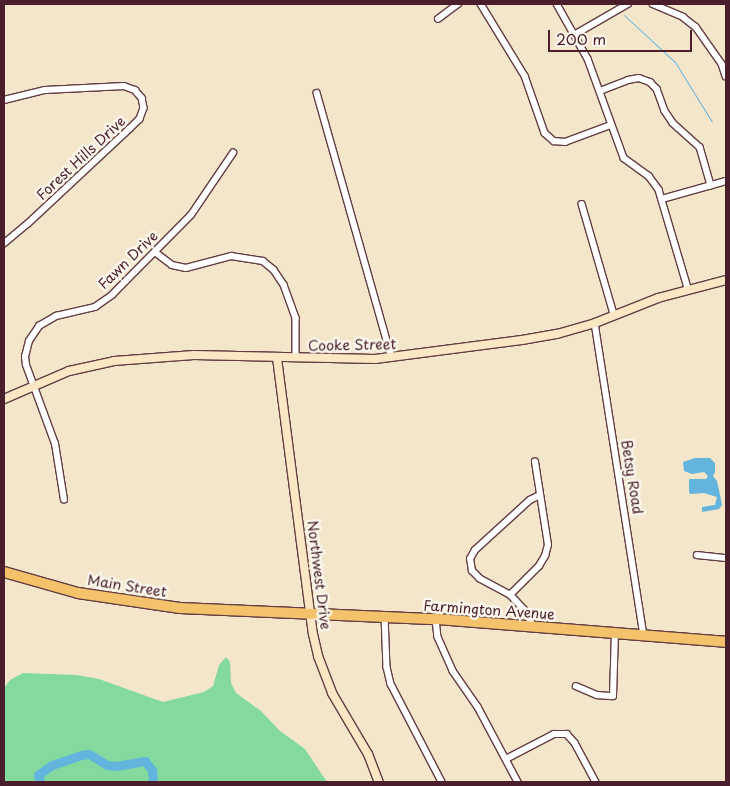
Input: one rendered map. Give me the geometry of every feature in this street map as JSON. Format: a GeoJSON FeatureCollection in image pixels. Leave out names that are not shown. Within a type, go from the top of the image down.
{"type":"FeatureCollection","features":[{"type":"Feature","properties":{"kind":"highway","name":"Main Street"},"geometry":{"type":"LineString","coordinates":[[4,572],[32,582],[78,593],[147,604],[250,610]]}},
{"type":"Feature","properties":{"kind":"highway","name":"Farmington Avenue"},"geometry":{"type":"LineString","coordinates":[[250,610],[436,619],[726,642]]}},
{"type":"Feature","properties":{"kind":"main road","name":"Cooke Street"},"geometry":{"type":"LineString","coordinates":[[4,399],[79,368],[114,361],[177,356],[392,358],[540,337],[595,323],[614,314],[688,288],[726,280]]}},
{"type":"Feature","properties":{"kind":"main road","name":"Northwest Drive"},"geometry":{"type":"LineString","coordinates":[[277,358],[315,643],[326,679],[341,712],[368,754],[379,782]]}},
{"type":"Feature","properties":{"kind":"street"},"geometry":{"type":"LineString","coordinates":[[438,19],[458,4]]}},
{"type":"Feature","properties":{"kind":"street"},"geometry":{"type":"LineString","coordinates":[[481,4],[525,76],[545,133],[554,142],[566,142],[611,125]]}},
{"type":"Feature","properties":{"kind":"street"},"geometry":{"type":"LineString","coordinates":[[557,4],[576,34],[600,91],[624,158],[653,180],[662,199],[688,288]]}},
{"type":"Feature","properties":{"kind":"street"},"geometry":{"type":"LineString","coordinates":[[576,34],[626,4]]}},
{"type":"Feature","properties":{"kind":"street"},"geometry":{"type":"LineString","coordinates":[[653,4],[683,17],[696,27],[722,64],[726,76]]}},
{"type":"Feature","properties":{"kind":"street"},"geometry":{"type":"LineString","coordinates":[[600,91],[638,78],[650,82],[656,89],[665,111],[673,123],[700,148],[710,185]]}},
{"type":"Feature","properties":{"kind":"street","name":"Forest Hills Drive"},"geometry":{"type":"LineString","coordinates":[[4,100],[45,90],[124,86],[135,90],[142,98],[144,108],[140,119],[130,129],[4,244]]}},
{"type":"Feature","properties":{"kind":"street"},"geometry":{"type":"LineString","coordinates":[[317,93],[392,358]]}},
{"type":"Feature","properties":{"kind":"street","name":"Fawn Drive"},"geometry":{"type":"LineString","coordinates":[[64,500],[55,444],[32,386],[25,356],[28,341],[39,326],[56,316],[95,307],[112,295],[192,216],[233,153]]}},
{"type":"Feature","properties":{"kind":"street"},"geometry":{"type":"LineString","coordinates":[[662,199],[726,181]]}},
{"type":"Feature","properties":{"kind":"street"},"geometry":{"type":"LineString","coordinates":[[582,204],[614,314]]}},
{"type":"Feature","properties":{"kind":"street"},"geometry":{"type":"LineString","coordinates":[[155,252],[172,265],[186,268],[232,256],[247,257],[263,261],[269,265],[281,277],[296,318],[296,358]]}},
{"type":"Feature","properties":{"kind":"street","name":"Betsy Road"},"geometry":{"type":"LineString","coordinates":[[595,323],[644,635]]}},
{"type":"Feature","properties":{"kind":"street"},"geometry":{"type":"LineString","coordinates":[[510,595],[545,556],[548,545],[535,462]]}},
{"type":"Feature","properties":{"kind":"street"},"geometry":{"type":"LineString","coordinates":[[533,626],[524,610],[510,595],[480,579],[472,571],[470,559],[476,550],[516,512],[530,500],[540,495]]}},
{"type":"Feature","properties":{"kind":"street"},"geometry":{"type":"LineString","coordinates":[[697,555],[726,558]]}},
{"type":"Feature","properties":{"kind":"street"},"geometry":{"type":"LineString","coordinates":[[385,616],[391,684],[442,782]]}},
{"type":"Feature","properties":{"kind":"street"},"geometry":{"type":"LineString","coordinates":[[436,619],[438,637],[452,671],[478,707],[518,782]]}},
{"type":"Feature","properties":{"kind":"street"},"geometry":{"type":"LineString","coordinates":[[576,686],[600,696],[613,696],[614,633]]}},
{"type":"Feature","properties":{"kind":"street"},"geometry":{"type":"LineString","coordinates":[[506,759],[554,734],[567,734],[575,743],[596,782]]}},
{"type":"Feature","properties":{"kind":"green space"},"geometry":{"type":"Polygon","coordinates":[[[226,657],[230,662],[231,683],[236,693],[261,711],[280,731],[305,749],[327,782],[4,782],[4,688],[10,680],[23,673],[77,675],[99,679],[163,702],[204,692],[213,686],[219,665],[226,657]]]}},
{"type":"Feature","properties":{"kind":"water"},"geometry":{"type":"Polygon","coordinates":[[[695,458],[710,458],[715,463],[713,476],[717,481],[722,505],[719,509],[702,512],[702,507],[715,505],[717,497],[704,493],[690,494],[689,479],[706,479],[708,476],[704,472],[692,474],[684,471],[683,462],[695,458]]]}},
{"type":"Feature","properties":{"kind":"waterway"},"geometry":{"type":"LineString","coordinates":[[624,15],[675,62],[712,122]]}},
{"type":"Feature","properties":{"kind":"waterway"},"geometry":{"type":"LineString","coordinates":[[40,782],[38,775],[52,765],[89,754],[107,765],[116,766],[145,761],[152,770],[153,782]]}}]}
